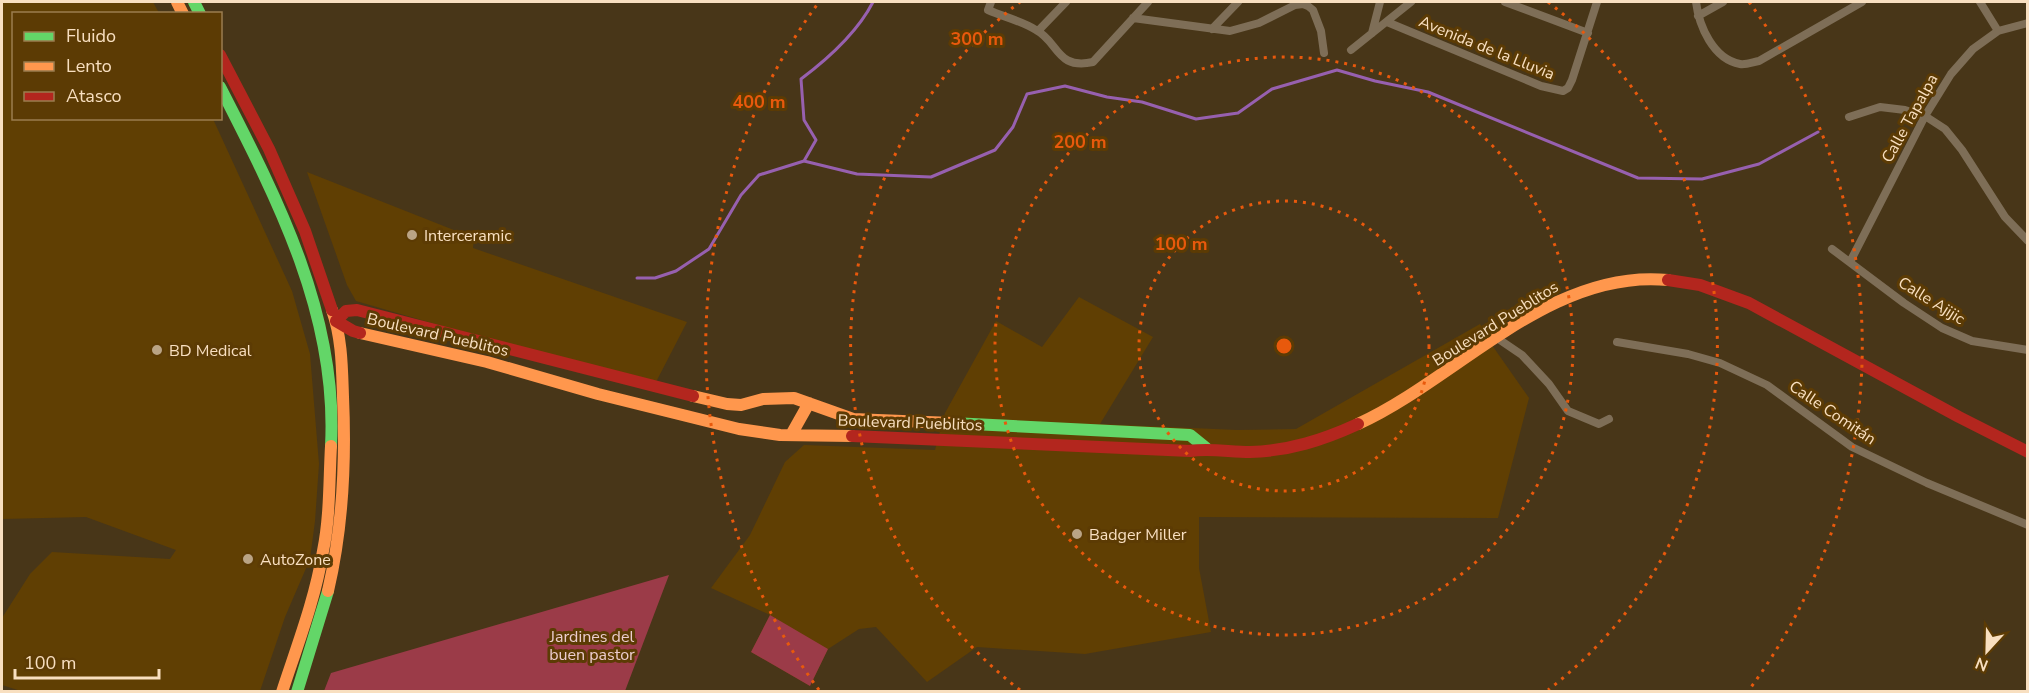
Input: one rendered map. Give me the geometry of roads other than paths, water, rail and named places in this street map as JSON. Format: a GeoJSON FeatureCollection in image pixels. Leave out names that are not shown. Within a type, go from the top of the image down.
{"type":"FeatureCollection","features":[{"type":"Feature","properties":{"kind":"street"},"geometry":{"type":"LineString","coordinates":[[1038,31],[1065,2]]}},
{"type":"Feature","properties":{"kind":"street"},"geometry":{"type":"LineString","coordinates":[[990,6],[1038,31],[1065,59],[1084,64],[1093,62],[1148,2]]}},
{"type":"Feature","properties":{"kind":"street"},"geometry":{"type":"LineString","coordinates":[[1212,29],[1238,2]]}},
{"type":"Feature","properties":{"kind":"street"},"geometry":{"type":"LineString","coordinates":[[1372,33],[1380,2]]}},
{"type":"Feature","properties":{"kind":"street"},"geometry":{"type":"LineString","coordinates":[[1351,50],[1411,2]]}},
{"type":"Feature","properties":{"kind":"street"},"geometry":{"type":"LineString","coordinates":[[1505,2],[1588,33],[1597,2]]}},
{"type":"Feature","properties":{"kind":"street"},"geometry":{"type":"LineString","coordinates":[[1696,2],[1698,16],[1716,50],[1727,60],[1742,65],[1759,61],[1862,2]]}},
{"type":"Feature","properties":{"kind":"street"},"geometry":{"type":"LineString","coordinates":[[1698,16],[1723,2]]}},
{"type":"Feature","properties":{"kind":"street"},"geometry":{"type":"LineString","coordinates":[[1980,2],[1998,31]]}},
{"type":"Feature","properties":{"kind":"street"},"geometry":{"type":"LineString","coordinates":[[1133,18],[1230,31],[1259,23],[1295,5],[1303,4],[1313,10],[1321,31],[1324,53]]}},
{"type":"Feature","properties":{"kind":"street","name":"Avenida de la Lluvia"},"geometry":{"type":"LineString","coordinates":[[1387,22],[1551,90],[1563,91],[1568,88],[1572,80],[1588,33]]}},
{"type":"Feature","properties":{"kind":"street","name":"Calle Tapalpa"},"geometry":{"type":"LineString","coordinates":[[1850,262],[1925,116],[1951,74],[1973,49],[1998,31],[2028,23]]}},
{"type":"Feature","properties":{"kind":"street"},"geometry":{"type":"LineString","coordinates":[[222,59],[270,149],[304,231],[336,321],[344,391],[345,443],[341,521],[332,581],[297,692]]}},
{"type":"Feature","properties":{"kind":"street"},"geometry":{"type":"LineString","coordinates":[[222,91],[253,149],[292,235],[314,299],[331,381],[331,441],[324,547],[312,598],[282,692]]}},
{"type":"Feature","properties":{"kind":"street"},"geometry":{"type":"LineString","coordinates":[[1850,117],[1880,107],[1905,110],[1925,116],[1944,129],[1962,150],[2005,218],[2028,241]]}},
{"type":"Feature","properties":{"kind":"street","name":"Calle Ajijic"},"geometry":{"type":"LineString","coordinates":[[1832,249],[1904,303],[1942,328],[1972,341],[2028,350]]}},
{"type":"Feature","properties":{"kind":"street","name":"Boulevard Pueblitos"},"geometry":{"type":"LineString","coordinates":[[1206,448],[1190,435],[1010,424],[853,419],[836,415],[810,402],[794,398],[781,397],[741,405],[728,405],[357,310],[346,311],[336,321],[359,333],[487,362],[739,429],[791,435],[901,437],[1190,451],[1206,448],[1225,451],[1264,450],[1322,440],[1363,423],[1402,402],[1531,316],[1567,296],[1630,279],[1672,280],[1693,283],[1749,303],[2028,452]]}},
{"type":"Feature","properties":{"kind":"street"},"geometry":{"type":"LineString","coordinates":[[314,299],[336,321]]}},
{"type":"Feature","properties":{"kind":"street"},"geometry":{"type":"LineString","coordinates":[[325,345],[336,321]]}},
{"type":"Feature","properties":{"kind":"street"},"geometry":{"type":"LineString","coordinates":[[1497,338],[1522,355],[1549,384],[1568,411],[1599,424],[1609,419]]}},
{"type":"Feature","properties":{"kind":"street","name":"Calle Comitán"},"geometry":{"type":"LineString","coordinates":[[1617,342],[1688,354],[1720,363],[1767,385],[1852,447],[1927,483],[2028,525]]}},
{"type":"Feature","properties":{"kind":"street"},"geometry":{"type":"LineString","coordinates":[[487,362],[496,359],[498,355],[492,346]]}},
{"type":"Feature","properties":{"kind":"street"},"geometry":{"type":"LineString","coordinates":[[534,375],[531,366],[538,357]]}},
{"type":"Feature","properties":{"kind":"street"},"geometry":{"type":"LineString","coordinates":[[791,435],[810,402]]}},
{"type":"Feature","properties":{"kind":"street"},"geometry":{"type":"LineString","coordinates":[[1010,424],[1010,442]]}},
{"type":"Feature","properties":{"kind":"waterway"},"geometry":{"type":"LineString","coordinates":[[804,161],[816,140],[804,120],[801,79],[842,44],[859,24],[873,2]]}},
{"type":"Feature","properties":{"kind":"waterway"},"geometry":{"type":"LineString","coordinates":[[637,278],[655,278],[676,271],[709,249],[741,195],[759,175],[804,161],[857,174],[931,177],[995,150],[1013,127],[1027,94],[1065,86],[1107,97],[1142,102],[1196,119],[1238,113],[1272,89],[1337,70],[1428,92],[1638,178],[1702,179],[1759,164],[1818,132]]}},
{"type":"Feature","properties":{"kind":"place","name":"Interceramic"},"geometry":{"type":"Point","coordinates":[412,235]}},
{"type":"Feature","properties":{"kind":"place","name":"BD Medical"},"geometry":{"type":"Point","coordinates":[157,350]}},
{"type":"Feature","properties":{"kind":"place","name":"Badger Miller"},"geometry":{"type":"Point","coordinates":[1077,534]}},
{"type":"Feature","properties":{"kind":"place","name":"AutoZone"},"geometry":{"type":"Point","coordinates":[248,559]}},
{"type":"Feature","properties":{"kind":"park label","name":"Jardines del buen pastor"},"geometry":{"type":"Point","coordinates":[592,645]}}]}
